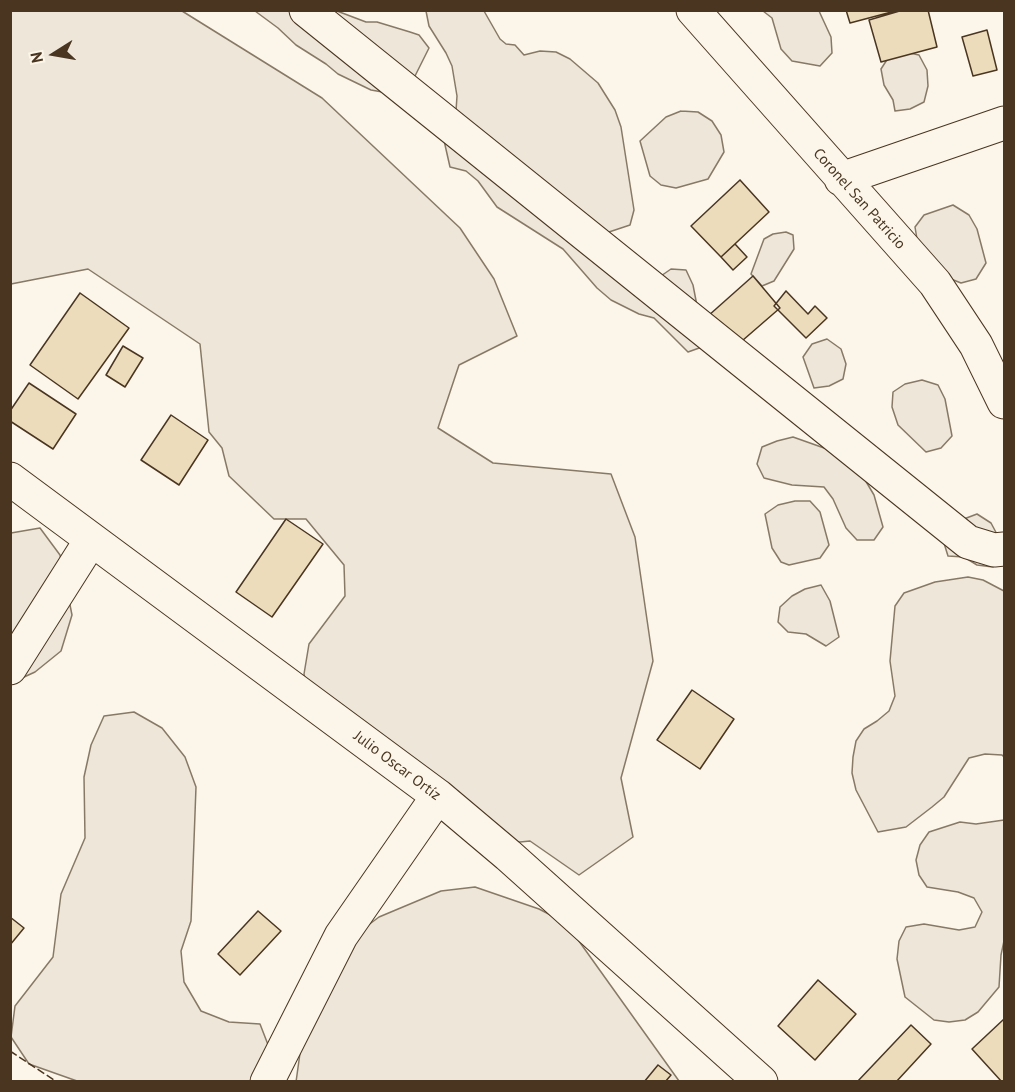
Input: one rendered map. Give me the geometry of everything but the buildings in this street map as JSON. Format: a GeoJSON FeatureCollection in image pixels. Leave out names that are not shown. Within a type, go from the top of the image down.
{"type":"FeatureCollection","features":[{"type":"Feature","properties":{"kind":"street"},"geometry":{"type":"LineString","coordinates":[[306,10],[968,542],[994,550],[1005,549]]}},
{"type":"Feature","properties":{"kind":"street","name":"Coronel San Patricio"},"geometry":{"type":"LineString","coordinates":[[693,10],[935,283],[976,345],[1005,402]]}},
{"type":"Feature","properties":{"kind":"street"},"geometry":{"type":"LineString","coordinates":[[841,179],[1005,123]]}},
{"type":"Feature","properties":{"kind":"street","name":"Julio Oscar Ortíz"},"geometry":{"type":"LineString","coordinates":[[10,479],[438,796],[508,855],[761,1082]]}},
{"type":"Feature","properties":{"kind":"street"},"geometry":{"type":"LineString","coordinates":[[10,668],[91,540]]}},
{"type":"Feature","properties":{"kind":"street"},"geometry":{"type":"LineString","coordinates":[[267,1082],[341,936],[438,796]]}},
{"type":"Feature","properties":{"kind":"shaded area"},"geometry":{"type":"Polygon","coordinates":[[[11,11],[182,11],[322,98],[460,228],[494,279],[517,336],[459,365],[438,428],[493,463],[611,474],[635,537],[653,661],[621,778],[633,837],[579,875],[530,841],[510,843],[310,705],[304,674],[309,644],[345,596],[344,565],[306,519],[274,519],[229,476],[222,448],[209,432],[200,344],[88,269],[11,284],[11,11]]]}},
{"type":"Feature","properties":{"kind":"shaded area"},"geometry":{"type":"Polygon","coordinates":[[[255,11],[337,11],[366,22],[377,22],[419,35],[429,48],[413,80],[388,93],[371,90],[338,74],[296,45],[255,11]]]}},
{"type":"Feature","properties":{"kind":"shaded area"},"geometry":{"type":"Polygon","coordinates":[[[426,11],[484,11],[500,39],[506,44],[515,45],[524,55],[540,51],[556,52],[570,59],[598,83],[615,110],[621,127],[634,210],[630,225],[600,235],[658,278],[671,269],[686,270],[693,285],[702,347],[688,352],[654,318],[639,314],[611,300],[597,288],[563,249],[497,207],[478,181],[466,171],[450,167],[443,136],[456,111],[457,96],[452,66],[429,26],[426,11]]]}},
{"type":"Feature","properties":{"kind":"shaded area"},"geometry":{"type":"Polygon","coordinates":[[[763,11],[819,11],[831,37],[832,53],[820,66],[792,61],[781,49],[772,18],[763,11]]]}},
{"type":"Feature","properties":{"kind":"shaded area"},"geometry":{"type":"Polygon","coordinates":[[[905,52],[919,55],[927,70],[928,86],[924,102],[910,109],[895,111],[893,100],[884,85],[881,69],[890,55],[905,52]]]}},
{"type":"Feature","properties":{"kind":"shaded area"},"geometry":{"type":"Polygon","coordinates":[[[681,111],[698,112],[712,121],[721,135],[724,152],[708,179],[676,188],[661,185],[650,176],[640,141],[666,117],[681,111]]]}},
{"type":"Feature","properties":{"kind":"shaded area"},"geometry":{"type":"Polygon","coordinates":[[[953,205],[969,215],[977,229],[986,263],[976,279],[961,283],[946,277],[920,257],[915,227],[924,215],[953,205]]]}},
{"type":"Feature","properties":{"kind":"shaded area"},"geometry":{"type":"Polygon","coordinates":[[[786,232],[793,235],[794,249],[774,281],[762,286],[751,274],[764,239],[773,234],[786,232]]]}},
{"type":"Feature","properties":{"kind":"shaded area"},"geometry":{"type":"Polygon","coordinates":[[[827,339],[841,349],[846,364],[843,379],[829,386],[814,388],[803,357],[812,344],[827,339]]]}},
{"type":"Feature","properties":{"kind":"shaded area"},"geometry":{"type":"Polygon","coordinates":[[[922,380],[938,385],[945,399],[952,436],[941,448],[926,452],[898,425],[892,407],[893,392],[905,384],[922,380]]]}},
{"type":"Feature","properties":{"kind":"shaded area"},"geometry":{"type":"Polygon","coordinates":[[[793,437],[841,454],[855,463],[874,495],[883,527],[874,540],[857,540],[846,528],[833,499],[824,487],[792,485],[764,478],[757,464],[762,447],[793,437]]]}},
{"type":"Feature","properties":{"kind":"shaded area"},"geometry":{"type":"Polygon","coordinates":[[[795,501],[810,501],[820,512],[829,545],[820,558],[789,565],[781,562],[772,548],[765,514],[778,505],[795,501]]]}},
{"type":"Feature","properties":{"kind":"shaded area"},"geometry":{"type":"Polygon","coordinates":[[[977,514],[991,523],[999,538],[1003,554],[993,567],[977,565],[964,557],[948,556],[943,540],[948,525],[977,514]]]}},
{"type":"Feature","properties":{"kind":"shaded area"},"geometry":{"type":"Polygon","coordinates":[[[40,528],[60,555],[72,615],[61,651],[35,672],[11,683],[11,533],[40,528]]]}},
{"type":"Feature","properties":{"kind":"shaded area"},"geometry":{"type":"Polygon","coordinates":[[[968,577],[983,580],[1004,591],[1004,757],[985,754],[969,758],[944,797],[932,807],[906,827],[878,832],[856,790],[852,773],[853,757],[856,741],[864,729],[889,711],[895,696],[890,661],[895,606],[904,593],[935,582],[968,577]]]}},
{"type":"Feature","properties":{"kind":"shaded area"},"geometry":{"type":"Polygon","coordinates":[[[821,585],[830,601],[839,637],[826,646],[806,634],[788,632],[778,622],[780,607],[792,596],[805,589],[821,585]]]}},
{"type":"Feature","properties":{"kind":"shaded area"},"geometry":{"type":"Polygon","coordinates":[[[134,712],[162,728],[185,757],[196,787],[191,921],[181,951],[184,982],[201,1011],[229,1022],[260,1024],[272,1055],[260,1081],[77,1081],[29,1064],[11,1037],[15,1006],[53,957],[61,894],[85,838],[84,777],[91,745],[104,716],[134,712]]]}},
{"type":"Feature","properties":{"kind":"shaded area"},"geometry":{"type":"Polygon","coordinates":[[[1004,820],[1004,941],[999,987],[978,1012],[965,1020],[949,1022],[934,1020],[905,997],[897,959],[899,941],[906,927],[924,924],[959,930],[975,927],[982,912],[974,898],[958,892],[927,887],[919,875],[916,860],[920,845],[929,832],[960,822],[976,824],[1004,820]]]}},
{"type":"Feature","properties":{"kind":"shaded area"},"geometry":{"type":"Polygon","coordinates":[[[475,887],[539,909],[566,923],[679,1081],[296,1082],[305,1017],[327,956],[379,917],[441,891],[475,887]]]}},
{"type":"Feature","properties":{"kind":"fence"},"geometry":{"type":"LineString","coordinates":[[10,1051],[57,1082]]}}]}
